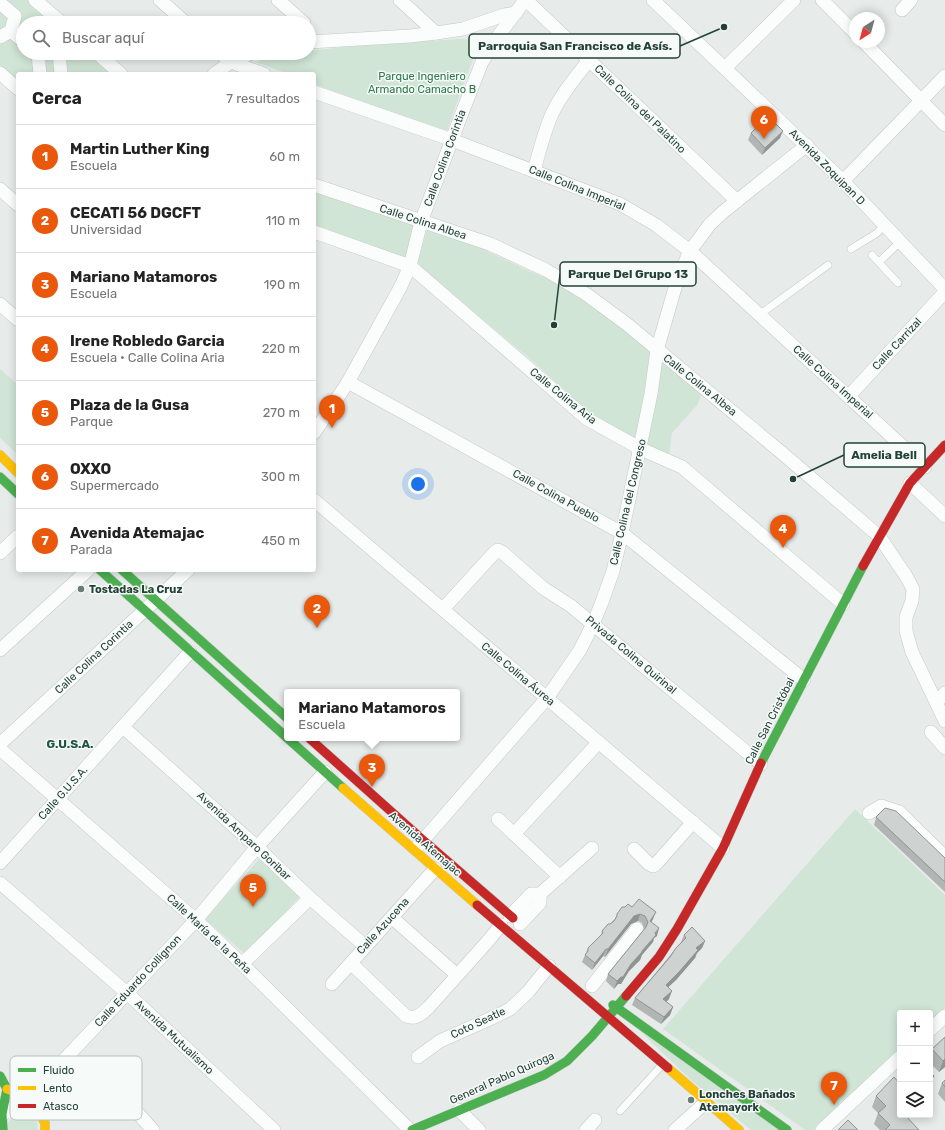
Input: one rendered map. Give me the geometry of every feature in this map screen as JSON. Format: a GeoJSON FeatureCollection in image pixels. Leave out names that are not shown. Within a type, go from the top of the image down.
{"type":"FeatureCollection","features":[{"type":"Feature","properties":{"kind":"main road","name":"Calle San Cristóbal"},"geometry":{"type":"LineString","coordinates":[[616,1008],[659,957],[677,929],[723,848],[761,764],[842,604],[879,536],[910,483],[945,445]]}},
{"type":"Feature","properties":{"kind":"main road"},"geometry":{"type":"LineString","coordinates":[[0,455],[16,472]]}},
{"type":"Feature","properties":{"kind":"main road"},"geometry":{"type":"LineString","coordinates":[[0,476],[15,491]]}},
{"type":"Feature","properties":{"kind":"main road","name":"Avenida Atemajac"},"geometry":{"type":"LineString","coordinates":[[102,572],[284,736]]}},
{"type":"Feature","properties":{"kind":"main road"},"geometry":{"type":"LineString","coordinates":[[124,572],[284,715]]}},
{"type":"Feature","properties":{"kind":"main road","name":"Avenida Atemajac"},"geometry":{"type":"LineString","coordinates":[[290,741],[414,851],[739,1130]]}},
{"type":"Feature","properties":{"kind":"main road","name":"Avenida Atemajac"},"geometry":{"type":"LineString","coordinates":[[312,741],[523,927]]}},
{"type":"Feature","properties":{"kind":"main road"},"geometry":{"type":"LineString","coordinates":[[607,999],[616,1008],[787,1130]]}},
{"type":"Feature","properties":{"kind":"main road","name":"General Pablo Quiroga"},"geometry":{"type":"LineString","coordinates":[[411,1130],[558,1068],[580,1049],[616,1008]]}},
{"type":"Feature","properties":{"kind":"main road"},"geometry":{"type":"LineString","coordinates":[[0,1076],[7,1089],[10,1090]]}},
{"type":"Feature","properties":{"kind":"main road"},"geometry":{"type":"LineString","coordinates":[[3,1130],[1,1115],[7,1089]]}},
{"type":"Feature","properties":{"kind":"street"},"geometry":{"type":"LineString","coordinates":[[35,0],[54,16]]}},
{"type":"Feature","properties":{"kind":"street"},"geometry":{"type":"LineString","coordinates":[[160,0],[178,16]]}},
{"type":"Feature","properties":{"kind":"street"},"geometry":{"type":"LineString","coordinates":[[278,0],[296,16]]}},
{"type":"Feature","properties":{"kind":"street"},"geometry":{"type":"LineString","coordinates":[[400,0],[436,33]]}},
{"type":"Feature","properties":{"kind":"street","name":"Calle Colina Corintia"},"geometry":{"type":"LineString","coordinates":[[316,431],[348,382],[400,288],[410,266],[421,222],[482,62],[496,39],[526,0]]}},
{"type":"Feature","properties":{"kind":"street","name":"Calle Colina del Palatino"},"geometry":{"type":"LineString","coordinates":[[526,0],[737,201]]}},
{"type":"Feature","properties":{"kind":"street","name":"Avenida Zoquipan D"},"geometry":{"type":"LineString","coordinates":[[653,0],[807,145],[843,181],[945,291]]}},
{"type":"Feature","properties":{"kind":"street"},"geometry":{"type":"LineString","coordinates":[[725,68],[794,0]]}},
{"type":"Feature","properties":{"kind":"street"},"geometry":{"type":"LineString","coordinates":[[822,0],[849,27]]}},
{"type":"Feature","properties":{"kind":"street"},"geometry":{"type":"LineString","coordinates":[[0,3],[15,16],[6,34],[16,38]]}},
{"type":"Feature","properties":{"kind":"street"},"geometry":{"type":"LineString","coordinates":[[316,41],[410,36],[436,33],[463,28],[504,15],[516,13]]}},
{"type":"Feature","properties":{"kind":"street"},"geometry":{"type":"LineString","coordinates":[[316,33],[324,40]]}},
{"type":"Feature","properties":{"kind":"street"},"geometry":{"type":"LineString","coordinates":[[870,48],[945,125]]}},
{"type":"Feature","properties":{"kind":"street"},"geometry":{"type":"LineString","coordinates":[[40,72],[41,60]]}},
{"type":"Feature","properties":{"kind":"street"},"geometry":{"type":"LineString","coordinates":[[60,60],[61,72]]}},
{"type":"Feature","properties":{"kind":"street"},"geometry":{"type":"LineString","coordinates":[[105,60],[119,72]]}},
{"type":"Feature","properties":{"kind":"street"},"geometry":{"type":"LineString","coordinates":[[229,60],[258,72]]}},
{"type":"Feature","properties":{"kind":"street"},"geometry":{"type":"LineString","coordinates":[[217,72],[235,60]]}},
{"type":"Feature","properties":{"kind":"street"},"geometry":{"type":"LineString","coordinates":[[534,170],[552,114],[566,89],[589,60]]}},
{"type":"Feature","properties":{"kind":"street"},"geometry":{"type":"LineString","coordinates":[[0,73],[16,87]]}},
{"type":"Feature","properties":{"kind":"street"},"geometry":{"type":"LineString","coordinates":[[843,181],[945,76]]}},
{"type":"Feature","properties":{"kind":"street","name":"Calle Colina Imperial"},"geometry":{"type":"LineString","coordinates":[[316,93],[534,170],[620,204],[656,225],[690,251],[925,467]]}},
{"type":"Feature","properties":{"kind":"street","name":"Calle Colina del Congreso"},"geometry":{"type":"LineString","coordinates":[[414,851],[547,698],[580,650],[593,624],[613,571],[652,394],[657,350],[677,281],[690,251],[710,224],[807,145]]}},
{"type":"Feature","properties":{"kind":"street","name":"Calle Colina Albea"},"geometry":{"type":"LineString","coordinates":[[316,187],[490,244],[546,270],[586,294],[628,325],[782,453],[879,536],[906,576],[913,589],[912,601],[906,617],[906,631],[912,652],[941,697],[945,721]]}},
{"type":"Feature","properties":{"kind":"street"},"geometry":{"type":"LineString","coordinates":[[0,189],[16,203]]}},
{"type":"Feature","properties":{"kind":"street","name":"Calle Colina Aria"},"geometry":{"type":"LineString","coordinates":[[316,233],[410,266],[588,419],[641,449],[682,467],[842,604]]}},
{"type":"Feature","properties":{"kind":"street","name":"Calle Carrizal"},"geometry":{"type":"LineString","coordinates":[[849,396],[945,291]]}},
{"type":"Feature","properties":{"kind":"street"},"geometry":{"type":"LineString","coordinates":[[0,304],[16,318]]}},
{"type":"Feature","properties":{"kind":"street","name":"Calle Colina Pueblo"},"geometry":{"type":"LineString","coordinates":[[348,382],[622,532],[804,680]]}},
{"type":"Feature","properties":{"kind":"street"},"geometry":{"type":"LineString","coordinates":[[910,483],[945,516]]}},
{"type":"Feature","properties":{"kind":"street","name":"Calle Colina Áurea"},"geometry":{"type":"LineString","coordinates":[[316,502],[723,848]]}},
{"type":"Feature","properties":{"kind":"street"},"geometry":{"type":"LineString","coordinates":[[0,553],[16,538]]}},
{"type":"Feature","properties":{"kind":"street","name":"Privada Colina Quirinal"},"geometry":{"type":"LineString","coordinates":[[443,609],[498,550],[543,588],[571,606],[761,764]]}},
{"type":"Feature","properties":{"kind":"street"},"geometry":{"type":"LineString","coordinates":[[0,650],[86,572]]}},
{"type":"Feature","properties":{"kind":"street","name":"Calle Colina Corintia"},"geometry":{"type":"LineString","coordinates":[[0,744],[186,572]]}},
{"type":"Feature","properties":{"kind":"street","name":"Calle G.U.S.A."},"geometry":{"type":"LineString","coordinates":[[0,863],[190,652]]}},
{"type":"Feature","properties":{"kind":"street","name":"Avenida Amparo Goribar"},"geometry":{"type":"LineString","coordinates":[[123,727],[258,847],[310,898],[365,946]]}},
{"type":"Feature","properties":{"kind":"street"},"geometry":{"type":"LineString","coordinates":[[931,732],[945,748]]}},
{"type":"Feature","properties":{"kind":"street"},"geometry":{"type":"LineString","coordinates":[[514,834],[599,742]]}},
{"type":"Feature","properties":{"kind":"street","name":"Calle María de la Peña"},"geometry":{"type":"LineString","coordinates":[[0,749],[196,920],[411,1130]]}},
{"type":"Feature","properties":{"kind":"street","name":"Calle Eduardo Collignon"},"geometry":{"type":"LineString","coordinates":[[67,1056],[196,920],[258,847],[325,772]]}},
{"type":"Feature","properties":{"kind":"street"},"geometry":{"type":"LineString","coordinates":[[869,813],[881,806],[899,812],[945,857]]}},
{"type":"Feature","properties":{"kind":"street"},"geometry":{"type":"LineString","coordinates":[[498,819],[560,877]]}},
{"type":"Feature","properties":{"kind":"street"},"geometry":{"type":"LineString","coordinates":[[634,850],[653,866],[693,822]]}},
{"type":"Feature","properties":{"kind":"street"},"geometry":{"type":"LineString","coordinates":[[510,916],[531,894],[540,894],[592,848]]}},
{"type":"Feature","properties":{"kind":"street","name":"Calle Azucena"},"geometry":{"type":"LineString","coordinates":[[332,984],[435,869]]}},
{"type":"Feature","properties":{"kind":"street","name":"Avenida Mutualismo"},"geometry":{"type":"LineString","coordinates":[[0,883],[127,993],[274,1130]]}},
{"type":"Feature","properties":{"kind":"street"},"geometry":{"type":"LineString","coordinates":[[523,927],[540,903],[540,894]]}},
{"type":"Feature","properties":{"kind":"street"},"geometry":{"type":"LineString","coordinates":[[242,964],[310,898]]}},
{"type":"Feature","properties":{"kind":"street"},"geometry":{"type":"LineString","coordinates":[[396,922],[457,975]]}},
{"type":"Feature","properties":{"kind":"street"},"geometry":{"type":"LineString","coordinates":[[356,968],[406,1016],[411,1018],[417,1017],[428,1008],[501,925]]}},
{"type":"Feature","properties":{"kind":"street"},"geometry":{"type":"LineString","coordinates":[[592,986],[637,929]]}},
{"type":"Feature","properties":{"kind":"street","name":"Coto Seatle"},"geometry":{"type":"LineString","coordinates":[[418,1057],[440,1041],[510,1009],[528,992],[549,966]]}},
{"type":"Feature","properties":{"kind":"street"},"geometry":{"type":"LineString","coordinates":[[933,1027],[945,1016]]}},
{"type":"Feature","properties":{"kind":"street"},"geometry":{"type":"LineString","coordinates":[[822,1130],[897,1060]]}},
{"type":"Feature","properties":{"kind":"street"},"geometry":{"type":"LineString","coordinates":[[675,1130],[706,1102]]}},
{"type":"Feature","properties":{"kind":"street","name":"Calle Eduardo Collignon"},"geometry":{"type":"LineString","coordinates":[[1,1115],[10,1109]]}},
{"type":"Feature","properties":{"kind":"street"},"geometry":{"type":"LineString","coordinates":[[459,1110],[479,1130]]}},
{"type":"Feature","properties":{"kind":"street"},"geometry":{"type":"LineString","coordinates":[[142,1118],[153,1130]]}},
{"type":"Feature","properties":{"kind":"street"},"geometry":{"type":"LineString","coordinates":[[45,1126],[56,1130]]}},
{"type":"Feature","properties":{"kind":"lane"},"geometry":{"type":"LineString","coordinates":[[851,249],[877,233],[884,225]]}},
{"type":"Feature","properties":{"kind":"lane"},"geometry":{"type":"LineString","coordinates":[[880,261],[900,242]]}},
{"type":"Feature","properties":{"kind":"lane"},"geometry":{"type":"LineString","coordinates":[[872,255],[880,261],[898,283]]}},
{"type":"Feature","properties":{"kind":"lane"},"geometry":{"type":"LineString","coordinates":[[759,315],[828,265]]}},
{"type":"Feature","properties":{"kind":"lane"},"geometry":{"type":"LineString","coordinates":[[620,1111],[663,1064]]}},
{"type":"Feature","properties":{"kind":"green space"},"geometry":{"type":"Polygon","coordinates":[[[0,0],[28,0],[47,16],[16,16],[16,60],[98,60],[112,72],[16,72],[16,79],[0,65],[0,0]]]}},
{"type":"Feature","properties":{"kind":"green space","name":"Parque Ingeniero Armando Camacho B"},"geometry":{"type":"Polygon","coordinates":[[[458,39],[480,40],[446,133],[316,85],[316,72],[283,72],[256,62],[262,60],[316,60],[316,50],[458,39]]]}},
{"type":"Feature","properties":{"kind":"green space"},"geometry":{"type":"Polygon","coordinates":[[[316,189],[414,221],[406,260],[316,228],[316,189]]]}},
{"type":"Feature","properties":{"kind":"green space"},"geometry":{"type":"Polygon","coordinates":[[[427,230],[476,246],[564,285],[651,350],[636,440],[587,412],[536,364],[417,265],[427,230]]]}},
{"type":"Feature","properties":{"kind":"green space"},"geometry":{"type":"Polygon","coordinates":[[[662,358],[702,391],[698,404],[672,433],[669,455],[646,447],[662,358]]]}},
{"type":"Feature","properties":{"kind":"green space"},"geometry":{"type":"Polygon","coordinates":[[[0,369],[16,383],[16,453],[0,438],[0,369]]]}},
{"type":"Feature","properties":{"kind":"green space"},"geometry":{"type":"Polygon","coordinates":[[[855,809],[945,895],[945,1008],[933,1019],[933,1010],[897,1010],[897,1053],[813,1130],[805,1130],[663,1029],[855,809]]]}},
{"type":"Feature","properties":{"kind":"green space"},"geometry":{"type":"Polygon","coordinates":[[[260,858],[301,895],[246,955],[205,919],[260,858]]]}},
{"type":"Feature","properties":{"kind":"green space"},"geometry":{"type":"Polygon","coordinates":[[[620,1012],[785,1130],[751,1130],[691,1080],[620,1012]]]}},
{"type":"Feature","properties":{"kind":"green space"},"geometry":{"type":"Polygon","coordinates":[[[10,1120],[36,1120],[38,1130],[7,1130],[10,1120]]]}},
{"type":"Feature","properties":{"kind":"building"},"geometry":{"type":"Polygon","coordinates":[[[768,116],[783,131],[765,148],[751,133],[768,116]]]}},
{"type":"Feature","properties":{"kind":"building"},"geometry":{"type":"Polygon","coordinates":[[[885,808],[896,811],[945,858],[945,882],[876,817],[885,808]]]}},
{"type":"Feature","properties":{"kind":"building"},"geometry":{"type":"Polygon","coordinates":[[[639,899],[656,912],[650,921],[659,928],[655,933],[656,935],[631,964],[623,977],[617,981],[608,974],[646,927],[648,922],[645,916],[640,914],[634,916],[595,963],[585,955],[588,948],[603,933],[602,931],[608,924],[614,921],[622,907],[625,907],[628,904],[632,907],[639,899]]]}},
{"type":"Feature","properties":{"kind":"building"},"geometry":{"type":"Polygon","coordinates":[[[692,927],[705,941],[696,948],[698,950],[666,985],[672,991],[663,999],[673,1007],[664,1017],[635,998],[686,938],[684,935],[692,927]]]}},
{"type":"Feature","properties":{"kind":"building"},"geometry":{"type":"Polygon","coordinates":[[[945,1037],[945,1059],[943,1061],[933,1050],[933,1048],[945,1037]]]}},
{"type":"Feature","properties":{"kind":"building"},"geometry":{"type":"Polygon","coordinates":[[[894,1077],[897,1081],[897,1118],[908,1118],[919,1130],[885,1130],[890,1125],[878,1113],[886,1106],[876,1096],[894,1077]]]}},
{"type":"Feature","properties":{"kind":"building"},"geometry":{"type":"Polygon","coordinates":[[[945,1080],[945,1087],[942,1083],[945,1080]]]}},
{"type":"Feature","properties":{"kind":"building"},"geometry":{"type":"Polygon","coordinates":[[[848,1120],[858,1130],[838,1130],[848,1120]]]}},
{"type":"Feature","properties":{"kind":"traffic: fast"},"geometry":{"type":"LineString","coordinates":[[0,477],[16,492]]}},
{"type":"Feature","properties":{"kind":"traffic: fast"},"geometry":{"type":"LineString","coordinates":[[761,763],[863,566]]}},
{"type":"Feature","properties":{"kind":"traffic: fast"},"geometry":{"type":"LineString","coordinates":[[102,572],[284,735]]}},
{"type":"Feature","properties":{"kind":"traffic: fast"},"geometry":{"type":"LineString","coordinates":[[124,572],[284,715]]}},
{"type":"Feature","properties":{"kind":"traffic: fast"},"geometry":{"type":"LineString","coordinates":[[291,741],[343,788]]}},
{"type":"Feature","properties":{"kind":"traffic: fast"},"geometry":{"type":"LineString","coordinates":[[412,1130],[544,1075],[567,1061],[592,1036],[626,996]]}},
{"type":"Feature","properties":{"kind":"traffic: fast"},"geometry":{"type":"LineString","coordinates":[[613,1005],[787,1130]]}},
{"type":"Feature","properties":{"kind":"traffic: fast"},"geometry":{"type":"LineString","coordinates":[[0,1076],[7,1089],[2,1114],[3,1130]]}},
{"type":"Feature","properties":{"kind":"traffic: slow"},"geometry":{"type":"LineString","coordinates":[[0,455],[16,471]]}},
{"type":"Feature","properties":{"kind":"traffic: slow"},"geometry":{"type":"LineString","coordinates":[[343,788],[477,905]]}},
{"type":"Feature","properties":{"kind":"traffic: slow"},"geometry":{"type":"LineString","coordinates":[[668,1068],[739,1130]]}},
{"type":"Feature","properties":{"kind":"traffic: slow"},"geometry":{"type":"LineString","coordinates":[[43,1120],[45,1123],[45,1130]]}},
{"type":"Feature","properties":{"kind":"traffic: jam"},"geometry":{"type":"LineString","coordinates":[[863,566],[910,483],[945,445]]}},
{"type":"Feature","properties":{"kind":"traffic: jam"},"geometry":{"type":"LineString","coordinates":[[312,741],[513,918]]}},
{"type":"Feature","properties":{"kind":"traffic: jam"},"geometry":{"type":"LineString","coordinates":[[626,996],[659,957],[677,929],[723,848],[761,763]]}},
{"type":"Feature","properties":{"kind":"traffic: jam"},"geometry":{"type":"LineString","coordinates":[[477,905],[668,1068]]}},
{"type":"Feature","properties":{"kind":"place","name":"Parroquia San Francisco de Asís."},"geometry":{"type":"Point","coordinates":[724,27]}},
{"type":"Feature","properties":{"kind":"place","name":"OXXO"},"geometry":{"type":"Point","coordinates":[764,139]}},
{"type":"Feature","properties":{"kind":"place","name":"Parque Del Grupo 13"},"geometry":{"type":"Point","coordinates":[554,325]}},
{"type":"Feature","properties":{"kind":"place","name":"Martin Luther King"},"geometry":{"type":"Point","coordinates":[332,428]}},
{"type":"Feature","properties":{"kind":"place","name":"Amelia Bell"},"geometry":{"type":"Point","coordinates":[793,479]}},
{"type":"Feature","properties":{"kind":"place","name":"Irene Robledo Garcia"},"geometry":{"type":"Point","coordinates":[783,548]}},
{"type":"Feature","properties":{"kind":"place","name":"Tostadas La Cruz"},"geometry":{"type":"Point","coordinates":[81,589]}},
{"type":"Feature","properties":{"kind":"place","name":"CECATI 56 DGCFT"},"geometry":{"type":"Point","coordinates":[317,628]}},
{"type":"Feature","properties":{"kind":"place","name":"Mariano Matamoros"},"geometry":{"type":"Point","coordinates":[372,787]}},
{"type":"Feature","properties":{"kind":"place","name":"Plaza de la Gusa"},"geometry":{"type":"Point","coordinates":[253,907]}},
{"type":"Feature","properties":{"kind":"place","name":"Lonches Bañados Atemayork"},"geometry":{"type":"Point","coordinates":[691,1100]}},
{"type":"Feature","properties":{"kind":"place","name":"Avenida Atemajac"},"geometry":{"type":"Point","coordinates":[834,1105]}},
{"type":"Feature","properties":{"kind":"district","name":"G.U.S.A."},"geometry":{"type":"Point","coordinates":[70,744]}}]}
